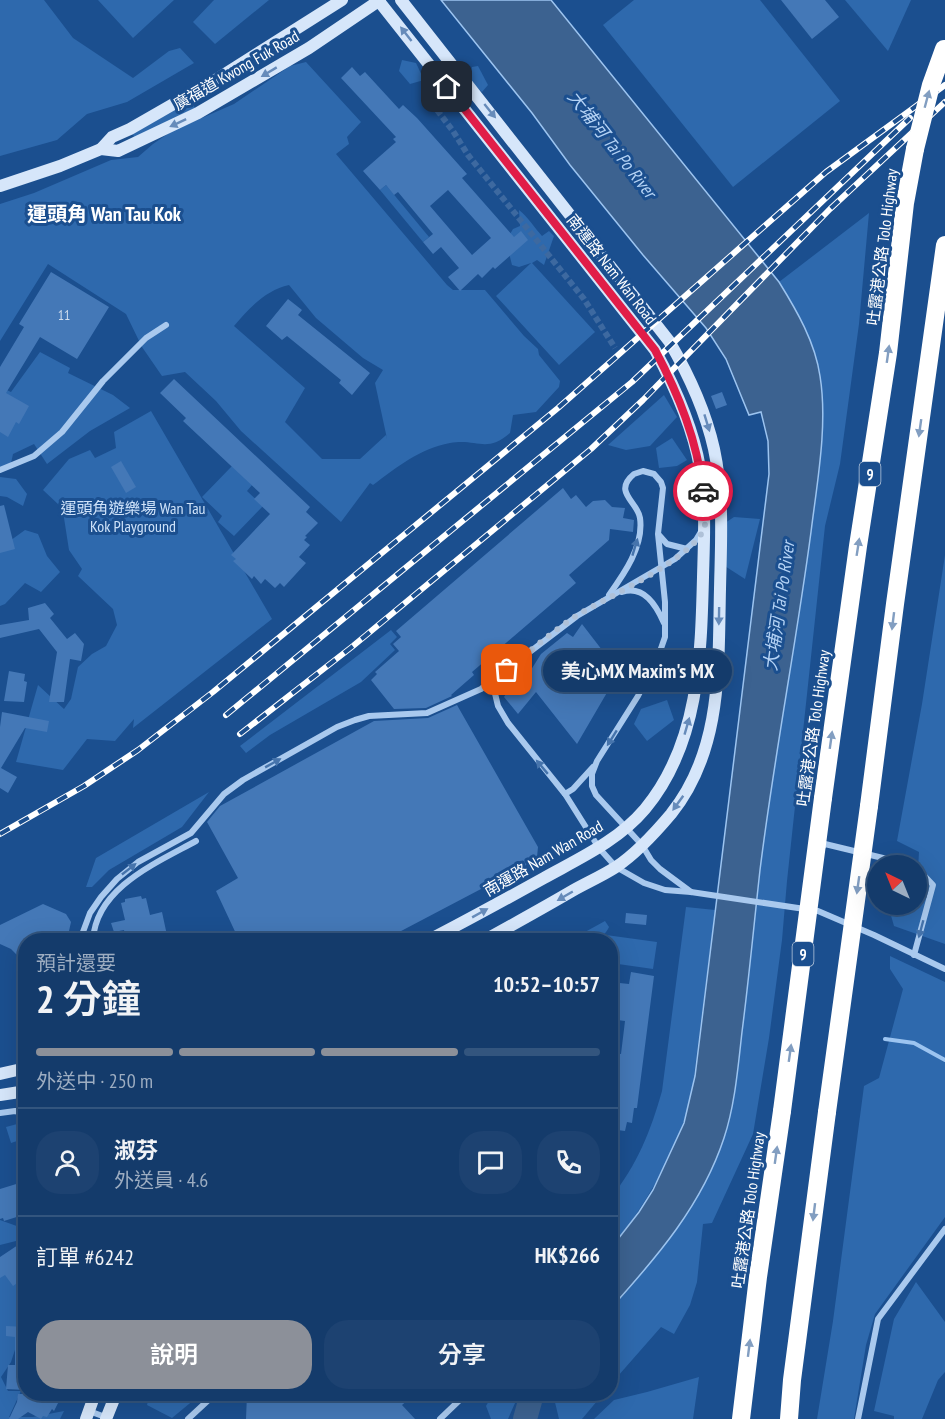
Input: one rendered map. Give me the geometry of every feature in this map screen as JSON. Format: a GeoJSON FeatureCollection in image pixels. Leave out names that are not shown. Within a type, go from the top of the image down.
{"type":"FeatureCollection","features":[{"type":"Feature","properties":{"kind":"highway","name":"吐露港公路 Tolo Highway"},"geometry":{"type":"LineString","coordinates":[[741,1419],[823,798],[888,353],[905,203],[915,149],[931,85],[945,48]]}},
{"type":"Feature","properties":{"kind":"highway"},"geometry":{"type":"LineString","coordinates":[[789,1419],[792,1380],[827,1112],[945,245]]}},
{"type":"Feature","properties":{"kind":"main road","name":"廣福道 Kwong Fuk Road"},"geometry":{"type":"LineString","coordinates":[[0,186],[102,149],[112,137],[223,76],[342,0]]}},
{"type":"Feature","properties":{"kind":"main road","name":"廣福道 Kwong Fuk Road"},"geometry":{"type":"LineString","coordinates":[[102,149],[118,151],[198,113],[309,48],[379,0]]}},
{"type":"Feature","properties":{"kind":"main road","name":"南運路 Nam Wan Road"},"geometry":{"type":"LineString","coordinates":[[379,0],[655,350],[672,382],[685,414],[700,466],[705,504],[700,659],[692,709],[683,742],[667,776],[644,809],[625,828],[599,848],[442,933]]}},
{"type":"Feature","properties":{"kind":"main road","name":"南運路 Nam Wan Road"},"geometry":{"type":"LineString","coordinates":[[401,0],[669,340],[695,389],[709,428],[718,468],[722,525],[718,666],[714,712],[707,746],[693,780],[672,812],[642,845],[616,867],[498,933]]}},
{"type":"Feature","properties":{"kind":"main road"},"geometry":{"type":"LineString","coordinates":[[0,1074],[18,1070]]}},
{"type":"Feature","properties":{"kind":"main road"},"geometry":{"type":"LineString","coordinates":[[0,1095],[18,1092]]}},
{"type":"Feature","properties":{"kind":"main road"},"geometry":{"type":"LineString","coordinates":[[108,1419],[114,1401]]}},
{"type":"Feature","properties":{"kind":"street"},"geometry":{"type":"LineString","coordinates":[[0,470],[34,456],[62,432],[103,381],[146,338],[166,324]]}},
{"type":"Feature","properties":{"kind":"street"},"geometry":{"type":"LineString","coordinates":[[565,794],[582,780],[597,761],[638,696],[658,657],[665,637],[665,602],[658,534],[663,488],[654,474],[638,472],[629,479],[626,488],[628,500],[639,512],[641,520],[638,540],[631,562],[607,598]]}},
{"type":"Feature","properties":{"kind":"street"},"geometry":{"type":"LineString","coordinates":[[83,933],[90,913],[117,879],[138,862],[191,833],[224,794],[243,780],[337,727],[369,716],[427,713],[481,689],[553,632],[687,549],[704,527]]}},
{"type":"Feature","properties":{"kind":"street"},"geometry":{"type":"LineString","coordinates":[[658,534],[667,544],[687,549]]}},
{"type":"Feature","properties":{"kind":"street"},"geometry":{"type":"LineString","coordinates":[[607,598],[629,590],[642,593],[653,602],[666,626]]}},
{"type":"Feature","properties":{"kind":"street"},"geometry":{"type":"LineString","coordinates":[[492,681],[498,706],[508,723],[565,794],[599,848],[616,867],[644,883],[665,890],[799,907],[818,912],[874,935],[945,969]]}},
{"type":"Feature","properties":{"kind":"street"},"geometry":{"type":"LineString","coordinates":[[597,761],[592,774],[592,786],[596,795],[642,845],[651,860],[691,892]]}},
{"type":"Feature","properties":{"kind":"street"},"geometry":{"type":"LineString","coordinates":[[93,933],[98,915],[125,884],[144,870],[196,841]]}},
{"type":"Feature","properties":{"kind":"street"},"geometry":{"type":"LineString","coordinates":[[803,889],[811,861],[825,844],[870,855]]}},
{"type":"Feature","properties":{"kind":"street"},"geometry":{"type":"LineString","coordinates":[[927,878],[933,885],[927,907]]}},
{"type":"Feature","properties":{"kind":"street"},"geometry":{"type":"LineString","coordinates":[[799,907],[801,898]]}},
{"type":"Feature","properties":{"kind":"street"},"geometry":{"type":"LineString","coordinates":[[914,956],[925,915]]}},
{"type":"Feature","properties":{"kind":"street"},"geometry":{"type":"LineString","coordinates":[[0,1113],[18,1112]]}},
{"type":"Feature","properties":{"kind":"street"},"geometry":{"type":"LineString","coordinates":[[858,1419],[878,1319],[945,1229]]}},
{"type":"Feature","properties":{"kind":"street"},"geometry":{"type":"LineString","coordinates":[[189,1418],[207,1401]]}},
{"type":"Feature","properties":{"kind":"street"},"geometry":{"type":"LineString","coordinates":[[440,1419],[459,1401]]}},
{"type":"Feature","properties":{"kind":"street"},"geometry":{"type":"LineString","coordinates":[[88,1415],[108,1419]]}},
{"type":"Feature","properties":{"kind":"green space"},"geometry":{"type":"Polygon","coordinates":[[[0,0],[44,0],[73,38],[133,78],[169,51],[180,48],[194,63],[127,102],[87,114],[57,140],[0,156],[0,0]]]}},
{"type":"Feature","properties":{"kind":"green space"},"geometry":{"type":"Polygon","coordinates":[[[98,0],[174,0],[133,38],[98,0]]]}},
{"type":"Feature","properties":{"kind":"green space"},"geometry":{"type":"Polygon","coordinates":[[[214,0],[269,0],[215,44],[193,22],[214,0]]]}},
{"type":"Feature","properties":{"kind":"green space"},"geometry":{"type":"Polygon","coordinates":[[[634,0],[760,0],[840,101],[733,187],[603,25],[634,0]]]}},
{"type":"Feature","properties":{"kind":"green space"},"geometry":{"type":"Polygon","coordinates":[[[845,0],[911,0],[888,51],[845,0]]]}},
{"type":"Feature","properties":{"kind":"green space"},"geometry":{"type":"Polygon","coordinates":[[[402,60],[416,63],[424,80],[410,84],[399,71],[402,60]]]}},
{"type":"Feature","properties":{"kind":"green space"},"geometry":{"type":"Polygon","coordinates":[[[306,62],[361,122],[347,137],[349,144],[336,154],[447,285],[453,290],[485,290],[538,349],[539,355],[560,381],[559,387],[536,412],[513,415],[510,433],[502,439],[488,444],[450,443],[418,454],[373,485],[370,483],[341,522],[241,431],[216,401],[185,372],[162,376],[142,347],[126,314],[48,264],[0,341],[0,204],[34,193],[111,160],[138,157],[172,131],[234,104],[290,66],[306,62]],[[289,285],[265,295],[234,326],[305,388],[285,422],[322,459],[360,459],[386,435],[387,440],[386,434],[375,383],[383,370],[363,358],[316,318],[289,285]]]}},
{"type":"Feature","properties":{"kind":"green space"},"geometry":{"type":"Polygon","coordinates":[[[478,66],[488,85],[482,92],[470,82],[472,67],[478,66]]]}},
{"type":"Feature","properties":{"kind":"green space"},"geometry":{"type":"Polygon","coordinates":[[[191,101],[195,108],[134,138],[133,134],[191,101]]]}},
{"type":"Feature","properties":{"kind":"green space"},"geometry":{"type":"Polygon","coordinates":[[[386,185],[429,237],[423,242],[380,190],[386,185]]]}},
{"type":"Feature","properties":{"kind":"green space"},"geometry":{"type":"Polygon","coordinates":[[[519,210],[542,236],[549,231],[554,236],[544,265],[537,260],[532,263],[595,332],[559,365],[496,296],[531,263],[519,267],[512,265],[506,241],[513,229],[520,226],[519,210]]]}},
{"type":"Feature","properties":{"kind":"green space"},"geometry":{"type":"Polygon","coordinates":[[[869,213],[859,324],[840,464],[825,526],[782,940],[753,1134],[712,1223],[703,1224],[697,1282],[690,1305],[674,1334],[661,1327],[618,1376],[618,1299],[661,1249],[704,1186],[724,1138],[736,1086],[760,870],[805,574],[819,474],[822,434],[822,395],[818,363],[804,327],[779,282],[869,213]]]}},
{"type":"Feature","properties":{"kind":"green space"},"geometry":{"type":"Polygon","coordinates":[[[40,352],[70,368],[68,373],[113,395],[130,408],[90,431],[47,464],[34,444],[13,454],[10,468],[0,473],[0,387],[11,392],[40,352]]]}},
{"type":"Feature","properties":{"kind":"green space"},"geometry":{"type":"Polygon","coordinates":[[[664,395],[677,417],[650,446],[626,450],[608,445],[664,395]]]}},
{"type":"Feature","properties":{"kind":"green space","name":"運頭角遊樂場 Wan Tau Kok Playground"},"geometry":{"type":"Polygon","coordinates":[[[151,411],[272,619],[133,728],[134,719],[115,741],[87,739],[63,770],[16,762],[38,685],[64,709],[71,699],[78,667],[92,654],[106,646],[117,625],[113,609],[78,576],[82,569],[69,550],[64,518],[59,505],[43,490],[69,459],[90,450],[95,458],[116,448],[114,432],[151,411]]]}},
{"type":"Feature","properties":{"kind":"green space"},"geometry":{"type":"Polygon","coordinates":[[[672,438],[687,460],[677,466],[659,468],[656,448],[672,438]]]}},
{"type":"Feature","properties":{"kind":"green space"},"geometry":{"type":"Polygon","coordinates":[[[232,466],[252,485],[247,491],[263,506],[234,536],[218,522],[222,516],[202,497],[232,466]]]}},
{"type":"Feature","properties":{"kind":"green space"},"geometry":{"type":"Polygon","coordinates":[[[0,477],[16,479],[27,494],[23,506],[7,497],[0,496],[0,477]]]}},
{"type":"Feature","properties":{"kind":"green space"},"geometry":{"type":"Polygon","coordinates":[[[734,517],[760,519],[745,579],[717,561],[725,523],[734,517]]]}},
{"type":"Feature","properties":{"kind":"green space"},"geometry":{"type":"Polygon","coordinates":[[[25,530],[38,534],[47,556],[60,572],[41,592],[25,583],[5,604],[0,606],[0,548],[25,530]]]}},
{"type":"Feature","properties":{"kind":"green space"},"geometry":{"type":"Polygon","coordinates":[[[945,555],[945,944],[894,926],[891,915],[927,915],[927,855],[919,855],[919,852],[897,841],[922,704],[945,555]]]}},
{"type":"Feature","properties":{"kind":"green space"},"geometry":{"type":"Polygon","coordinates":[[[391,630],[397,637],[390,644],[395,650],[361,682],[270,735],[246,753],[240,746],[391,630]]]}},
{"type":"Feature","properties":{"kind":"green space"},"geometry":{"type":"Polygon","coordinates":[[[667,700],[674,720],[647,741],[634,724],[641,709],[667,700]]]}},
{"type":"Feature","properties":{"kind":"green space"},"geometry":{"type":"Polygon","coordinates":[[[209,792],[182,827],[109,870],[92,887],[86,887],[96,858],[209,792]]]}},
{"type":"Feature","properties":{"kind":"green space"},"geometry":{"type":"Polygon","coordinates":[[[686,907],[715,910],[691,1100],[668,1159],[648,1196],[618,1239],[618,1188],[642,1147],[662,1091],[686,907]]]}},
{"type":"Feature","properties":{"kind":"green space"},"geometry":{"type":"Polygon","coordinates":[[[605,921],[609,927],[605,933],[585,932],[605,921]]]}},
{"type":"Feature","properties":{"kind":"green space"},"geometry":{"type":"Polygon","coordinates":[[[618,937],[657,942],[653,969],[618,964],[618,937]]]}},
{"type":"Feature","properties":{"kind":"green space"},"geometry":{"type":"Polygon","coordinates":[[[890,956],[945,982],[945,1217],[875,1314],[866,1345],[854,1419],[817,1419],[833,1321],[864,1086],[879,1078],[903,989],[890,969],[890,956]]]}},
{"type":"Feature","properties":{"kind":"green space"},"geometry":{"type":"Polygon","coordinates":[[[18,1124],[18,1143],[17,1141],[11,1143],[6,1127],[18,1124]]]}},
{"type":"Feature","properties":{"kind":"green space"},"geometry":{"type":"Polygon","coordinates":[[[0,1220],[18,1226],[16,1241],[0,1245],[0,1220]]]}},
{"type":"Feature","properties":{"kind":"green space"},"geometry":{"type":"Polygon","coordinates":[[[0,1259],[16,1281],[18,1278],[18,1340],[11,1362],[1,1377],[8,1391],[18,1391],[18,1398],[9,1417],[33,1417],[64,1411],[60,1419],[0,1419],[0,1259]]]}},
{"type":"Feature","properties":{"kind":"green space"},"geometry":{"type":"Polygon","coordinates":[[[916,1282],[945,1322],[945,1372],[938,1380],[922,1419],[894,1419],[894,1416],[874,1411],[894,1319],[916,1282]]]}},
{"type":"Feature","properties":{"kind":"green space"},"geometry":{"type":"Polygon","coordinates":[[[699,1377],[693,1419],[594,1419],[613,1401],[699,1377]]]}},
{"type":"Feature","properties":{"kind":"green space"},"geometry":{"type":"Polygon","coordinates":[[[148,1401],[193,1401],[172,1418],[147,1405],[148,1401]]]}},
{"type":"Feature","properties":{"kind":"green space"},"geometry":{"type":"Polygon","coordinates":[[[489,1401],[516,1401],[508,1419],[491,1419],[486,1406],[489,1401]]]}},
{"type":"Feature","properties":{"kind":"green space"},"geometry":{"type":"Polygon","coordinates":[[[555,1401],[597,1401],[582,1419],[559,1419],[555,1401]]]}},
{"type":"Feature","properties":{"kind":"water"},"geometry":{"type":"Polygon","coordinates":[[[441,0],[551,0],[779,282],[810,339],[818,363],[822,395],[819,474],[760,870],[731,1112],[715,1162],[691,1208],[677,1229],[618,1300],[618,1239],[653,1190],[684,1123],[695,1076],[769,474],[768,441],[761,412],[749,415],[726,359],[706,328],[570,165],[532,113],[441,0]]]}},
{"type":"Feature","properties":{"kind":"building"},"geometry":{"type":"Polygon","coordinates":[[[781,0],[825,0],[839,17],[812,39],[781,0]]]}},
{"type":"Feature","properties":{"kind":"building"},"geometry":{"type":"Polygon","coordinates":[[[352,67],[360,76],[365,72],[399,109],[403,105],[417,118],[467,174],[462,178],[514,237],[521,231],[528,240],[495,269],[493,267],[482,278],[478,274],[460,291],[448,277],[459,268],[441,247],[433,254],[423,242],[433,234],[398,192],[394,195],[386,185],[380,190],[363,171],[396,142],[393,139],[396,137],[341,78],[352,67]],[[448,190],[430,206],[472,255],[491,238],[448,190]]]}},
{"type":"Feature","properties":{"kind":"building"},"geometry":{"type":"Polygon","coordinates":[[[51,272],[109,307],[77,359],[40,337],[6,393],[29,406],[19,424],[16,422],[8,437],[0,432],[0,367],[24,327],[19,324],[51,272]]]}},
{"type":"Feature","properties":{"kind":"building"},"geometry":{"type":"Polygon","coordinates":[[[288,299],[302,310],[298,315],[370,373],[352,395],[339,383],[341,380],[287,336],[282,340],[266,326],[288,299]]]}},
{"type":"Feature","properties":{"kind":"building"},"geometry":{"type":"Polygon","coordinates":[[[174,379],[310,507],[306,512],[318,523],[305,536],[307,537],[304,540],[310,545],[299,557],[306,563],[284,587],[280,583],[275,588],[265,579],[261,584],[254,576],[252,579],[233,561],[236,559],[231,555],[270,514],[254,499],[260,493],[183,421],[186,418],[160,393],[174,379]]]}},
{"type":"Feature","properties":{"kind":"building"},"geometry":{"type":"Polygon","coordinates":[[[722,392],[727,405],[716,409],[711,396],[722,392]]]}},
{"type":"Feature","properties":{"kind":"building"},"geometry":{"type":"Polygon","coordinates":[[[121,461],[136,487],[126,493],[111,467],[121,461]]]}},
{"type":"Feature","properties":{"kind":"building"},"geometry":{"type":"Polygon","coordinates":[[[563,488],[571,499],[576,495],[586,507],[593,501],[605,500],[612,507],[625,508],[623,518],[634,520],[633,532],[610,529],[609,540],[569,575],[576,583],[472,672],[474,675],[452,696],[426,708],[394,709],[371,680],[377,674],[375,672],[399,651],[393,644],[401,637],[396,631],[563,488]]]}},
{"type":"Feature","properties":{"kind":"building"},"geometry":{"type":"Polygon","coordinates":[[[4,505],[15,549],[0,553],[0,506],[4,505]]]}},
{"type":"Feature","properties":{"kind":"building"},"geometry":{"type":"Polygon","coordinates":[[[45,603],[54,614],[50,618],[67,639],[75,633],[84,644],[81,661],[70,659],[64,702],[49,702],[57,652],[39,629],[0,638],[0,625],[29,620],[28,608],[45,603]]]}},
{"type":"Feature","properties":{"kind":"building"},"geometry":{"type":"Polygon","coordinates":[[[582,624],[619,672],[577,744],[536,692],[518,714],[504,697],[522,668],[529,673],[541,654],[567,633],[573,637],[582,624]]]}},
{"type":"Feature","properties":{"kind":"building"},"geometry":{"type":"Polygon","coordinates":[[[9,671],[25,674],[24,681],[27,682],[24,702],[4,701],[9,671]]]}},
{"type":"Feature","properties":{"kind":"building"},"geometry":{"type":"Polygon","coordinates":[[[457,705],[538,847],[534,861],[397,933],[236,933],[216,891],[238,878],[207,822],[220,806],[374,721],[428,718],[457,705]]]}},
{"type":"Feature","properties":{"kind":"building"},"geometry":{"type":"Polygon","coordinates":[[[2,712],[49,721],[47,732],[25,728],[1,768],[17,777],[8,793],[0,788],[2,712]]]}},
{"type":"Feature","properties":{"kind":"building"},"geometry":{"type":"Polygon","coordinates":[[[141,896],[142,899],[146,898],[150,915],[162,912],[166,933],[125,933],[124,930],[114,932],[111,923],[125,920],[121,903],[125,902],[125,899],[141,896]]]}},
{"type":"Feature","properties":{"kind":"building"},"geometry":{"type":"Polygon","coordinates":[[[43,904],[66,914],[71,922],[69,933],[18,933],[18,956],[11,949],[0,944],[0,925],[43,904]]]}},
{"type":"Feature","properties":{"kind":"building"},"geometry":{"type":"Polygon","coordinates":[[[626,913],[647,915],[646,925],[625,923],[626,913]]]}},
{"type":"Feature","properties":{"kind":"building"},"geometry":{"type":"Polygon","coordinates":[[[631,972],[654,976],[637,1108],[634,1108],[632,1123],[627,1122],[625,1131],[618,1130],[618,1053],[621,1054],[625,1021],[618,1020],[618,983],[629,984],[631,972]]]}},
{"type":"Feature","properties":{"kind":"building"},"geometry":{"type":"Polygon","coordinates":[[[18,1183],[18,1217],[4,1221],[3,1218],[0,1219],[0,1189],[18,1183]]]}},
{"type":"Feature","properties":{"kind":"building"},"geometry":{"type":"Polygon","coordinates":[[[18,1245],[18,1264],[16,1265],[18,1282],[13,1286],[5,1275],[0,1278],[0,1257],[18,1245]]]}},
{"type":"Feature","properties":{"kind":"building"},"geometry":{"type":"Polygon","coordinates":[[[6,1326],[18,1327],[18,1390],[6,1389],[8,1365],[15,1365],[15,1337],[6,1336],[6,1326]]]}},
{"type":"Feature","properties":{"kind":"building"},"geometry":{"type":"Polygon","coordinates":[[[18,1394],[18,1401],[59,1401],[54,1411],[52,1409],[47,1417],[43,1416],[41,1419],[28,1412],[18,1419],[9,1419],[18,1394]]]}},
{"type":"Feature","properties":{"kind":"building"},"geometry":{"type":"Polygon","coordinates":[[[247,1401],[407,1401],[402,1405],[415,1419],[246,1419],[247,1401]]]}},
{"type":"Feature","properties":{"kind":"waterway"},"geometry":{"type":"LineString","coordinates":[[885,1039],[914,1043],[945,1060]]}},
{"type":"Feature","properties":{"kind":"waterway","name":"大埔河 Tai Po River"},"geometry":{"type":"LineString","coordinates":[[525,1419],[530,1401]]}},
{"type":"Feature","properties":{"kind":"tunnel"},"geometry":{"type":"LineString","coordinates":[[437,110],[468,155],[584,299],[615,348]]}},
{"type":"Feature","properties":{"kind":"railway"},"geometry":{"type":"LineString","coordinates":[[0,834],[84,786],[138,750],[213,692],[558,408],[826,172],[945,85]]}},
{"type":"Feature","properties":{"kind":"railway"},"geometry":{"type":"LineString","coordinates":[[240,734],[353,646],[591,449],[643,400],[830,209],[945,102]]}},
{"type":"Feature","properties":{"kind":"railway"},"geometry":{"type":"LineString","coordinates":[[226,715],[632,382],[910,118]]}},
{"type":"Feature","properties":{"kind":"way so far"},"geometry":{"type":"LineString","coordinates":[[507,670],[553,632],[675,559],[687,549],[704,527],[703,491]]}},
{"type":"Feature","properties":{"kind":"place","name":"美心MX Maxim's MX"},"geometry":{"type":"Point","coordinates":[507,670]}},
{"type":"Feature","properties":{"kind":"district","name":"運頭角 Wan Tau Kok"},"geometry":{"type":"Point","coordinates":[104,214]}},
{"type":"Feature","properties":{"kind":"route"},"geometry":{"type":"LineString","coordinates":[[447,87],[655,350],[672,382],[685,414],[700,466],[703,491]]}}]}
